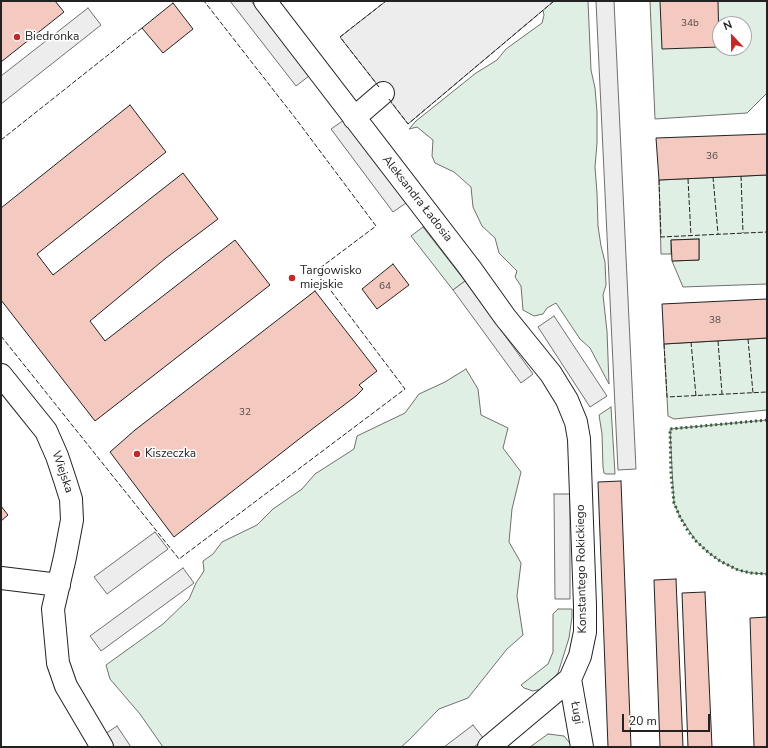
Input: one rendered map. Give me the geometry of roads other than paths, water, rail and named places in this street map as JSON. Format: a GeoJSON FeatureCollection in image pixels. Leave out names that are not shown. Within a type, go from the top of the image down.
{"type":"FeatureCollection","features":[{"type":"Feature","properties":{"kind":"street","name":"Aleksandra Ładosia"},"geometry":{"type":"LineString","coordinates":[[265,1],[470,268],[505,317],[551,374],[567,400]]}},
{"type":"Feature","properties":{"kind":"street"},"geometry":{"type":"LineString","coordinates":[[354,118],[383,93]]}},
{"type":"Feature","properties":{"kind":"street","name":"Wiejska"},"geometry":{"type":"LineString","coordinates":[[1,375],[46,431],[66,480],[71,499],[72,520],[54,609],[58,663],[66,686],[102,747]]}},
{"type":"Feature","properties":{"kind":"street","name":"Konstantego Rokickiego"},"geometry":{"type":"LineString","coordinates":[[489,747],[570,679],[580,656],[585,632],[585,606],[579,439],[576,422],[567,400]]}},
{"type":"Feature","properties":{"kind":"street"},"geometry":{"type":"LineString","coordinates":[[1,578],[59,586]]}},
{"type":"Feature","properties":{"kind":"street","name":"Ługi"},"geometry":{"type":"LineString","coordinates":[[570,679],[582,747]]}},
{"type":"Feature","properties":{"kind":"place","name":"Biedronka"},"geometry":{"type":"Point","coordinates":[17,37]}},
{"type":"Feature","properties":{"kind":"place","name":"Targowisko miejskie"},"geometry":{"type":"Point","coordinates":[292,278]}},
{"type":"Feature","properties":{"kind":"place","name":"Kiszeczka"},"geometry":{"type":"Point","coordinates":[137,454]}}]}
